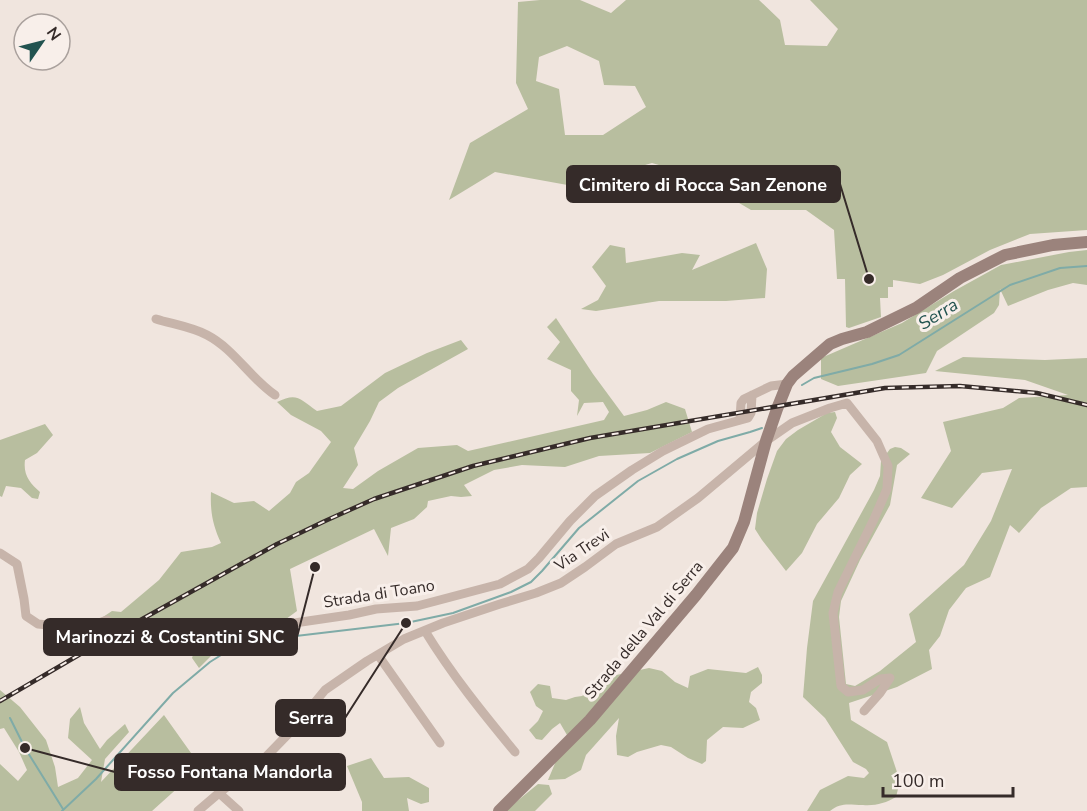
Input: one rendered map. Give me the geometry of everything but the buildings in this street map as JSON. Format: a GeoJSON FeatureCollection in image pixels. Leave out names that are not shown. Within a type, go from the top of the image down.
{"type":"FeatureCollection","features":[{"type":"Feature","properties":{"kind":"street","name":"Strada della Val di Serra"},"geometry":{"type":"LineString","coordinates":[[499,811],[591,720],[733,548],[744,522],[777,409],[787,384],[799,370],[830,344],[867,332],[916,308],[960,278],[1005,255],[1053,245],[1087,242]]}},
{"type":"Feature","properties":{"kind":"street"},"geometry":{"type":"LineString","coordinates":[[156,319],[206,334],[220,344],[274,395]]}},
{"type":"Feature","properties":{"kind":"street","name":"Strada di Toano"},"geometry":{"type":"LineString","coordinates":[[0,553],[17,564],[26,616],[31,621],[38,624],[86,628],[107,620],[127,649],[188,642],[219,628],[267,627],[376,609],[417,606],[500,584],[528,569],[595,496],[663,452],[708,429],[740,419],[741,403],[744,399],[771,386],[787,384]]}},
{"type":"Feature","properties":{"kind":"street"},"geometry":{"type":"LineString","coordinates":[[766,441],[792,423],[847,403],[877,441],[888,466],[887,489],[838,592],[833,612],[842,686],[848,692],[863,690],[880,679],[890,678],[864,711]]}},
{"type":"Feature","properties":{"kind":"street","name":"Via Trevi"},"geometry":{"type":"LineString","coordinates":[[198,811],[262,761],[293,729],[325,690],[378,655],[404,639],[561,583],[616,544],[657,527],[698,498],[766,441]]}},
{"type":"Feature","properties":{"kind":"street"},"geometry":{"type":"LineString","coordinates":[[425,631],[445,664],[515,752]]}},
{"type":"Feature","properties":{"kind":"street"},"geometry":{"type":"LineString","coordinates":[[378,655],[440,743]]}},
{"type":"Feature","properties":{"kind":"street"},"geometry":{"type":"LineString","coordinates":[[219,793],[239,811]]}},
{"type":"Feature","properties":{"kind":"green space"},"geometry":{"type":"Polygon","coordinates":[[[580,0],[611,13],[626,0],[759,0],[780,20],[785,45],[827,46],[838,29],[810,0],[1087,0],[1087,230],[1030,234],[990,250],[943,275],[920,284],[893,280],[893,287],[888,287],[888,298],[880,298],[881,317],[849,328],[846,327],[845,279],[837,279],[834,230],[806,210],[751,210],[690,174],[652,163],[573,186],[495,172],[449,200],[470,143],[528,109],[516,83],[518,2],[580,0]],[[567,46],[539,57],[536,81],[559,89],[565,135],[603,135],[646,107],[635,86],[604,85],[599,61],[567,46]]]}},
{"type":"Feature","properties":{"kind":"green space"},"geometry":{"type":"Polygon","coordinates":[[[756,243],[767,269],[765,298],[726,301],[659,301],[596,311],[581,309],[598,300],[606,286],[592,267],[610,245],[625,248],[626,263],[682,253],[700,255],[692,270],[756,243]]]}},
{"type":"Feature","properties":{"kind":"green space"},"geometry":{"type":"Polygon","coordinates":[[[1087,250],[1087,285],[1073,283],[1008,306],[1000,289],[999,305],[994,313],[937,351],[926,373],[838,386],[821,379],[821,358],[902,323],[1001,265],[1087,250]]]}},
{"type":"Feature","properties":{"kind":"green space"},"geometry":{"type":"Polygon","coordinates":[[[556,318],[624,416],[666,402],[685,409],[692,432],[650,453],[599,456],[565,467],[522,465],[494,470],[464,485],[472,496],[451,496],[428,501],[427,507],[414,519],[391,528],[388,556],[374,529],[290,569],[297,611],[267,633],[241,638],[219,648],[199,668],[192,658],[198,640],[146,635],[117,649],[104,629],[87,640],[76,635],[112,611],[121,612],[159,580],[181,552],[212,547],[221,543],[213,519],[211,492],[234,503],[254,501],[269,511],[290,493],[296,482],[309,473],[331,442],[321,431],[291,415],[277,402],[284,399],[298,398],[317,411],[341,406],[385,373],[427,353],[461,340],[468,349],[398,388],[379,402],[354,448],[358,465],[343,488],[353,489],[378,471],[418,448],[457,445],[468,451],[604,420],[609,412],[603,402],[584,403],[577,416],[579,400],[571,391],[571,370],[547,359],[560,342],[547,327],[556,318]]]}},
{"type":"Feature","properties":{"kind":"green space"},"geometry":{"type":"Polygon","coordinates":[[[963,357],[1045,360],[1087,358],[1087,487],[1071,488],[1041,508],[1019,533],[1010,525],[990,577],[966,588],[949,610],[940,636],[929,650],[932,669],[897,687],[849,703],[851,720],[887,742],[900,781],[896,797],[876,804],[838,806],[830,811],[807,811],[820,790],[848,776],[864,778],[869,773],[853,762],[825,718],[803,697],[813,601],[874,490],[880,476],[881,461],[890,449],[895,447],[910,454],[897,465],[890,505],[841,601],[839,617],[846,684],[855,686],[880,671],[916,642],[909,614],[964,565],[991,521],[1012,469],[982,473],[952,508],[921,498],[951,451],[943,422],[1003,408],[1019,398],[1068,395],[1025,380],[935,371],[963,357]]]}},
{"type":"Feature","properties":{"kind":"green space"},"geometry":{"type":"Polygon","coordinates":[[[835,412],[837,418],[831,432],[840,447],[862,464],[850,475],[839,498],[817,524],[802,553],[786,571],[755,529],[767,479],[777,451],[786,439],[827,413],[835,412]]]}},
{"type":"Feature","properties":{"kind":"green space"},"geometry":{"type":"Polygon","coordinates":[[[45,424],[53,435],[37,453],[25,460],[28,478],[40,492],[38,499],[32,498],[21,488],[6,486],[2,497],[0,496],[0,440],[45,424]]]}},
{"type":"Feature","properties":{"kind":"green space"},"geometry":{"type":"Polygon","coordinates":[[[758,667],[762,675],[762,683],[751,692],[749,702],[756,708],[760,720],[743,728],[723,727],[707,740],[706,761],[702,764],[671,747],[661,745],[628,757],[617,755],[616,736],[619,718],[586,755],[581,770],[565,779],[548,780],[567,735],[560,723],[542,740],[536,739],[529,730],[538,721],[543,711],[536,706],[530,692],[538,684],[550,686],[552,698],[566,700],[582,696],[607,677],[649,668],[662,671],[675,682],[688,688],[690,676],[708,669],[746,673],[758,667]]]}},
{"type":"Feature","properties":{"kind":"green space"},"geometry":{"type":"Polygon","coordinates":[[[0,690],[20,707],[46,740],[55,767],[58,787],[78,778],[92,760],[68,738],[70,719],[80,707],[84,723],[100,749],[125,724],[129,732],[105,759],[101,782],[164,715],[201,767],[152,811],[0,811],[0,764],[18,781],[27,770],[4,728],[0,729],[0,690]]]}},
{"type":"Feature","properties":{"kind":"green space"},"geometry":{"type":"Polygon","coordinates":[[[371,758],[384,778],[409,777],[429,788],[429,802],[421,804],[407,798],[409,811],[362,811],[362,802],[347,766],[371,758]]]}},
{"type":"Feature","properties":{"kind":"green space"},"geometry":{"type":"Polygon","coordinates":[[[538,784],[549,785],[552,794],[535,811],[505,811],[538,784]]]}},
{"type":"Feature","properties":{"kind":"waterway","name":"Serra"},"geometry":{"type":"LineString","coordinates":[[802,385],[814,378],[899,355],[1010,285],[1060,268],[1087,266]]}},
{"type":"Feature","properties":{"kind":"waterway","name":"Serra"},"geometry":{"type":"LineString","coordinates":[[62,811],[96,779],[173,693],[210,662],[237,645],[406,623],[453,613],[511,592],[531,582],[579,528],[638,481],[677,459],[718,441],[762,428]]}},
{"type":"Feature","properties":{"kind":"waterway"},"geometry":{"type":"LineString","coordinates":[[10,718],[25,748],[63,809]]}},
{"type":"Feature","properties":{"kind":"railway"},"geometry":{"type":"LineString","coordinates":[[0,701],[277,544],[374,499],[473,466],[590,438],[885,388],[960,386],[1037,393],[1087,405]]}},
{"type":"Feature","properties":{"kind":"place","name":"Cimitero di Rocca San Zenone"},"geometry":{"type":"Point","coordinates":[869,279]}},
{"type":"Feature","properties":{"kind":"place","name":"Marinozzi & Costantini SNC"},"geometry":{"type":"Point","coordinates":[315,567]}},
{"type":"Feature","properties":{"kind":"place","name":"Serra"},"geometry":{"type":"Point","coordinates":[406,623]}},
{"type":"Feature","properties":{"kind":"place","name":"Fosso Fontana Mandorla"},"geometry":{"type":"Point","coordinates":[25,748]}}]}
